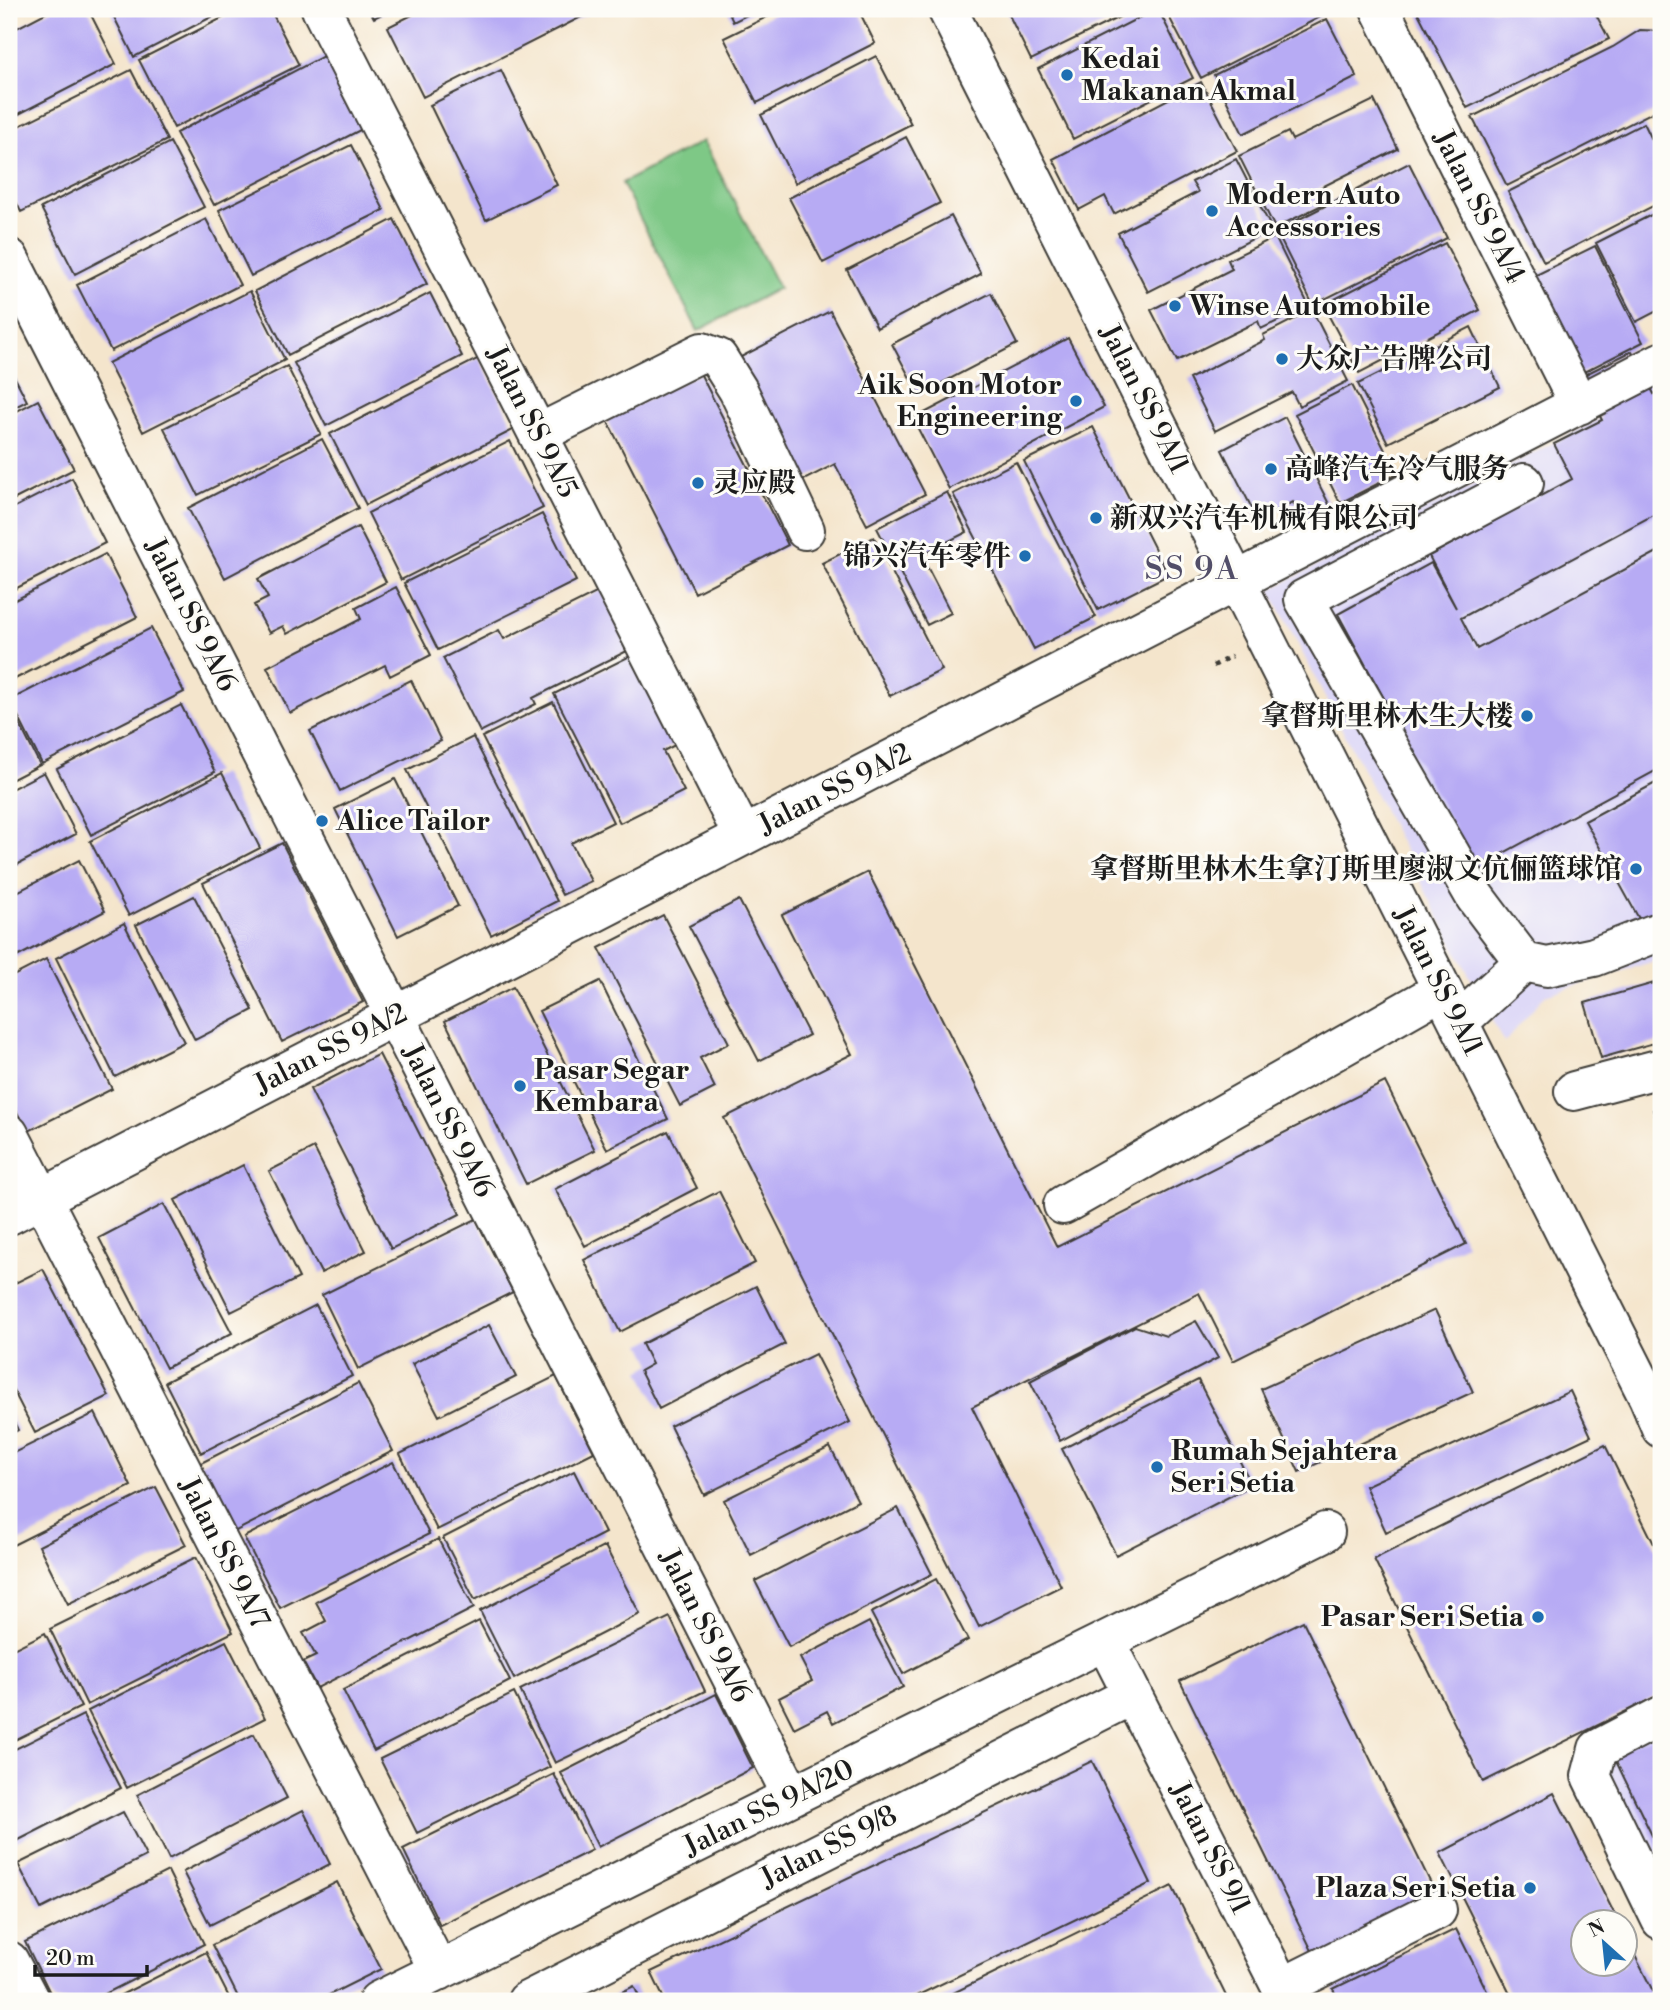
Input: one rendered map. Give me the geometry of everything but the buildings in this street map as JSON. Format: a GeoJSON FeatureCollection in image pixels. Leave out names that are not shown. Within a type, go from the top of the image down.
{"type":"FeatureCollection","features":[{"type":"Feature","properties":{"kind":"street","name":"Jalan SS 9A/5"},"geometry":{"type":"LineString","coordinates":[[321,9],[743,836]]}},
{"type":"Feature","properties":{"kind":"street","name":"Jalan SS 9A/1"},"geometry":{"type":"LineString","coordinates":[[947,9],[1451,1006],[1657,1406]]}},
{"type":"Feature","properties":{"kind":"street","name":"Jalan SS 9A/4"},"geometry":{"type":"LineString","coordinates":[[1380,9],[1579,405]]}},
{"type":"Feature","properties":{"kind":"street","name":"Jalan SS 9A/6"},"geometry":{"type":"LineString","coordinates":[[9,258],[792,1796]]}},
{"type":"Feature","properties":{"kind":"street"},"geometry":{"type":"LineString","coordinates":[[538,434],[702,352],[718,358],[738,390],[805,530]]}},
{"type":"Feature","properties":{"kind":"street","name":"Jalan SS 9A/2"},"geometry":{"type":"LineString","coordinates":[[25,1207],[1661,362]]}},
{"type":"Feature","properties":{"kind":"street"},"geometry":{"type":"LineString","coordinates":[[1524,483],[1304,599],[1475,897],[1524,962],[1547,967],[1594,957],[1661,931]]}},
{"type":"Feature","properties":{"kind":"street"},"geometry":{"type":"LineString","coordinates":[[1063,1205],[1451,1006],[1524,962]]}},
{"type":"Feature","properties":{"kind":"street"},"geometry":{"type":"LineString","coordinates":[[1574,1091],[1661,1068]]}},
{"type":"Feature","properties":{"kind":"street","name":"Jalan SS 9A/7"},"geometry":{"type":"LineString","coordinates":[[9,1134],[25,1207],[439,1971]]}},
{"type":"Feature","properties":{"kind":"street","name":"Jalan SS 9A/20"},"geometry":{"type":"LineString","coordinates":[[378,2001],[1325,1532]]}},
{"type":"Feature","properties":{"kind":"street"},"geometry":{"type":"LineString","coordinates":[[1105,1640],[1132,1695]]}},
{"type":"Feature","properties":{"kind":"street","name":"Jalan SS 9/1"},"geometry":{"type":"LineString","coordinates":[[1132,1695],[1285,1997]]}},
{"type":"Feature","properties":{"kind":"street","name":"Jalan SS 9/8"},"geometry":{"type":"LineString","coordinates":[[527,2001],[1132,1695]]}},
{"type":"Feature","properties":{"kind":"street"},"geometry":{"type":"LineString","coordinates":[[1661,1716],[1598,1749],[1591,1776],[1661,1920]]}},
{"type":"Feature","properties":{"kind":"street"},"geometry":{"type":"LineString","coordinates":[[1285,1997],[1437,1910]]}},
{"type":"Feature","properties":{"kind":"street"},"geometry":{"type":"LineString","coordinates":[[9,1961],[30,2001]]}},
{"type":"Feature","properties":{"kind":"shaded area"},"geometry":{"type":"Polygon","coordinates":[[[1661,387],[1661,959],[1545,995],[1504,1043],[1270,590],[1661,387]]]}},
{"type":"Feature","properties":{"kind":"shaded area"},"geometry":{"type":"Polygon","coordinates":[[[1661,1728],[1661,1894],[1603,1776],[1605,1757],[1661,1728]]]}},
{"type":"Feature","properties":{"kind":"green space"},"geometry":{"type":"Polygon","coordinates":[[[703,141],[779,288],[698,331],[622,183],[703,141]]]}},
{"type":"Feature","properties":{"kind":"place","name":"Kedai Makanan Akmal"},"geometry":{"type":"Point","coordinates":[1067,75]}},
{"type":"Feature","properties":{"kind":"place","name":"Modern Auto Accessories"},"geometry":{"type":"Point","coordinates":[1212,211]}},
{"type":"Feature","properties":{"kind":"place","name":"Winse Automobile"},"geometry":{"type":"Point","coordinates":[1175,306]}},
{"type":"Feature","properties":{"kind":"place","name":"大众广告牌公司"},"geometry":{"type":"Point","coordinates":[1282,359]}},
{"type":"Feature","properties":{"kind":"place","name":"Aik Soon Motor Engineering"},"geometry":{"type":"Point","coordinates":[1076,401]}},
{"type":"Feature","properties":{"kind":"place","name":"高峰汽车冷气服务"},"geometry":{"type":"Point","coordinates":[1271,469]}},
{"type":"Feature","properties":{"kind":"place","name":"灵应殿"},"geometry":{"type":"Point","coordinates":[698,483]}},
{"type":"Feature","properties":{"kind":"place","name":"新双兴汽车机械有限公司"},"geometry":{"type":"Point","coordinates":[1096,518]}},
{"type":"Feature","properties":{"kind":"place","name":"锦兴汽车零件"},"geometry":{"type":"Point","coordinates":[1025,556]}},
{"type":"Feature","properties":{"kind":"place","name":"拿督斯里林木生大楼"},"geometry":{"type":"Point","coordinates":[1527,716]}},
{"type":"Feature","properties":{"kind":"place","name":"Alice Tailor"},"geometry":{"type":"Point","coordinates":[322,821]}},
{"type":"Feature","properties":{"kind":"place","name":"拿督斯里林木生拿汀斯里廖淑文伉俪篮球馆"},"geometry":{"type":"Point","coordinates":[1636,869]}},
{"type":"Feature","properties":{"kind":"place","name":"Pasar Segar Kembara"},"geometry":{"type":"Point","coordinates":[520,1086]}},
{"type":"Feature","properties":{"kind":"place","name":"Rumah Sejahtera Seri Setia"},"geometry":{"type":"Point","coordinates":[1157,1467]}},
{"type":"Feature","properties":{"kind":"place","name":"Pasar Seri Setia"},"geometry":{"type":"Point","coordinates":[1538,1617]}},
{"type":"Feature","properties":{"kind":"place","name":"Plaza Seri Setia"},"geometry":{"type":"Point","coordinates":[1530,1888]}},
{"type":"Feature","properties":{"kind":"district","name":"SS 9A"},"geometry":{"type":"Point","coordinates":[1192,569]}}]}
